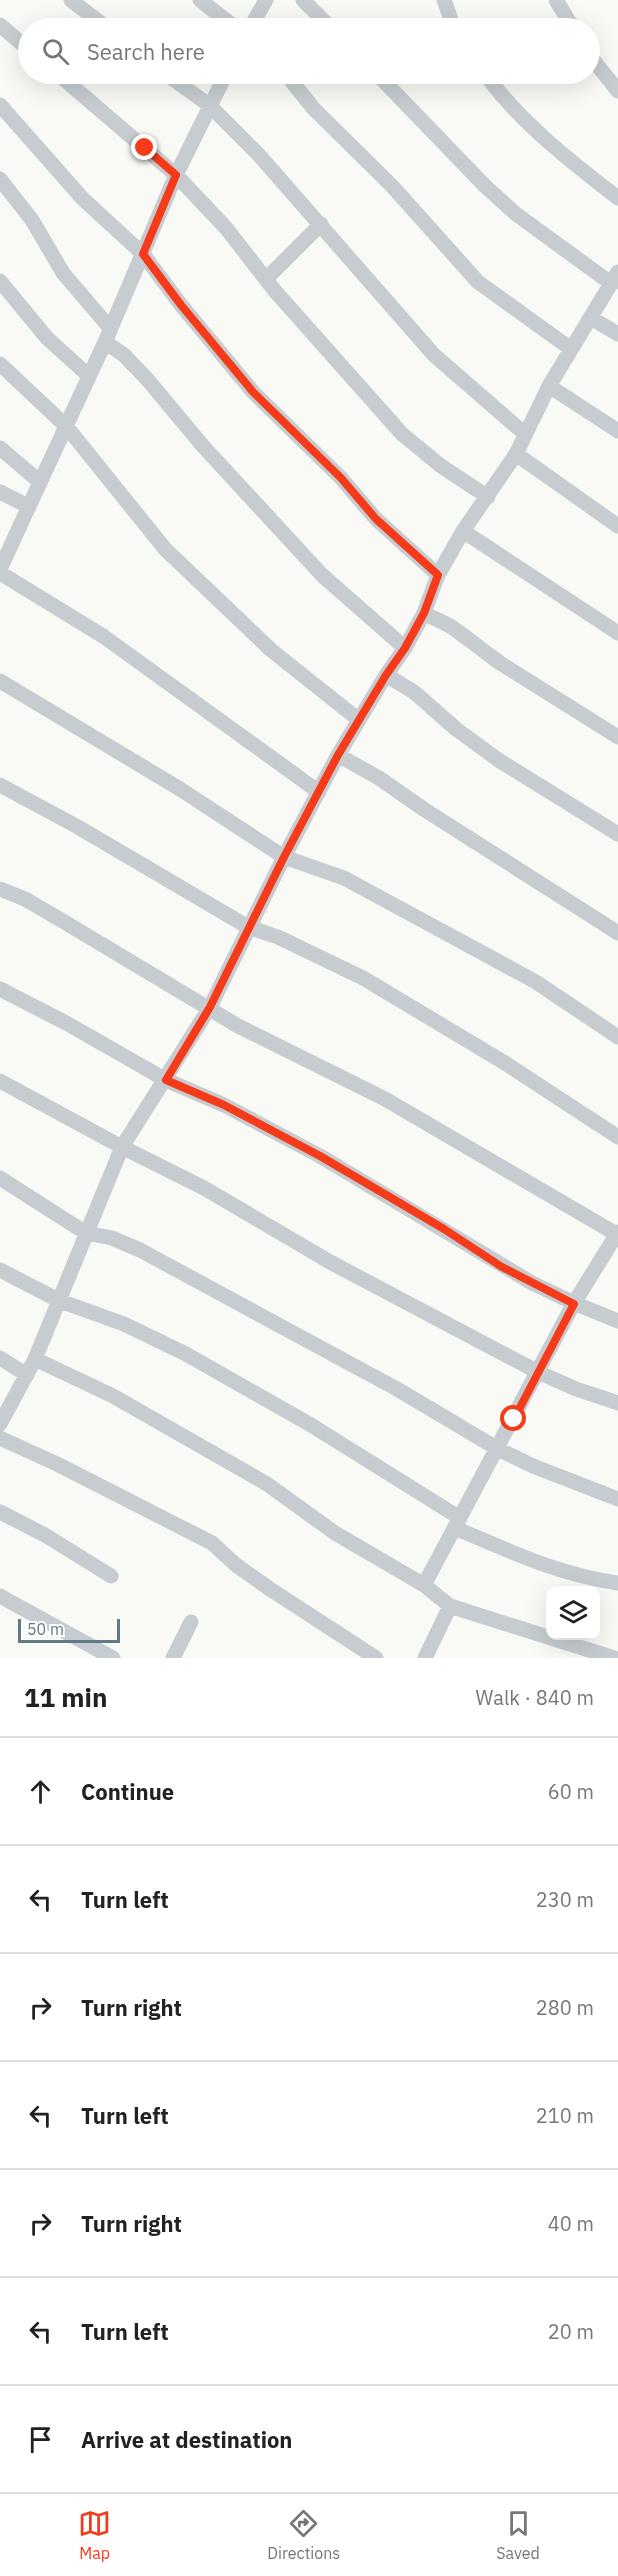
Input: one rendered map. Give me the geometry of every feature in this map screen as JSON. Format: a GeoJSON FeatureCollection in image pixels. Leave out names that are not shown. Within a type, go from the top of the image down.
{"type":"FeatureCollection","features":[{"type":"Feature","properties":{"kind":"street"},"geometry":{"type":"LineString","coordinates":[[71,0],[94,18]]}},
{"type":"Feature","properties":{"kind":"street"},"geometry":{"type":"LineString","coordinates":[[200,0],[223,18]]}},
{"type":"Feature","properties":{"kind":"street"},"geometry":{"type":"LineString","coordinates":[[256,18],[266,0]]}},
{"type":"Feature","properties":{"kind":"street"},"geometry":{"type":"LineString","coordinates":[[303,0],[321,18]]}},
{"type":"Feature","properties":{"kind":"street"},"geometry":{"type":"LineString","coordinates":[[444,0],[450,18]]}},
{"type":"Feature","properties":{"kind":"street"},"geometry":{"type":"LineString","coordinates":[[556,0],[567,18]]}},
{"type":"Feature","properties":{"kind":"street"},"geometry":{"type":"LineString","coordinates":[[0,25],[18,40]]}},
{"type":"Feature","properties":{"kind":"street"},"geometry":{"type":"LineString","coordinates":[[600,68],[618,91]]}},
{"type":"Feature","properties":{"kind":"street"},"geometry":{"type":"LineString","coordinates":[[70,84],[176,175],[226,228],[266,279],[402,434],[441,466],[488,497]]}},
{"type":"Feature","properties":{"kind":"street"},"geometry":{"type":"LineString","coordinates":[[180,84],[209,105],[258,154],[321,224],[358,271],[434,355],[525,434]]}},
{"type":"Feature","properties":{"kind":"street"},"geometry":{"type":"LineString","coordinates":[[221,84],[176,175],[108,335],[0,571],[103,636],[319,792]]}},
{"type":"Feature","properties":{"kind":"street"},"geometry":{"type":"LineString","coordinates":[[294,84],[313,108],[392,186],[478,282],[571,349]]}},
{"type":"Feature","properties":{"kind":"street"},"geometry":{"type":"LineString","coordinates":[[0,1424],[35,1359],[122,1147],[210,1007],[248,927],[338,755],[405,648],[424,613],[438,575],[463,531],[516,454],[549,386],[615,278],[516,214],[485,186],[387,84]]}},
{"type":"Feature","properties":{"kind":"street"},"geometry":{"type":"LineString","coordinates":[[492,84],[541,134],[618,198]]}},
{"type":"Feature","properties":{"kind":"street"},"geometry":{"type":"LineString","coordinates":[[0,105],[83,199],[143,254],[181,305],[253,392],[341,478],[376,519],[438,575]]}},
{"type":"Feature","properties":{"kind":"street"},"geometry":{"type":"LineString","coordinates":[[0,179],[32,220],[63,273],[124,355],[202,445],[322,575],[405,648]]}},
{"type":"Feature","properties":{"kind":"street"},"geometry":{"type":"LineString","coordinates":[[266,279],[321,224]]}},
{"type":"Feature","properties":{"kind":"street"},"geometry":{"type":"LineString","coordinates":[[0,281],[47,338],[89,376]]}},
{"type":"Feature","properties":{"kind":"street"},"geometry":{"type":"LineString","coordinates":[[591,318],[618,334]]}},
{"type":"Feature","properties":{"kind":"street"},"geometry":{"type":"LineString","coordinates":[[0,364],[66,426],[165,549],[271,650],[359,720]]}},
{"type":"Feature","properties":{"kind":"street"},"geometry":{"type":"LineString","coordinates":[[549,386],[618,431]]}},
{"type":"Feature","properties":{"kind":"street"},"geometry":{"type":"LineString","coordinates":[[0,448],[40,482]]}},
{"type":"Feature","properties":{"kind":"street"},"geometry":{"type":"LineString","coordinates":[[516,454],[618,526]]}},
{"type":"Feature","properties":{"kind":"street"},"geometry":{"type":"LineString","coordinates":[[0,492],[28,506]]}},
{"type":"Feature","properties":{"kind":"street"},"geometry":{"type":"LineString","coordinates":[[463,531],[618,633]]}},
{"type":"Feature","properties":{"kind":"street"},"geometry":{"type":"LineString","coordinates":[[424,613],[452,627],[500,663],[618,737]]}},
{"type":"Feature","properties":{"kind":"street"},"geometry":{"type":"LineString","coordinates":[[386,675],[414,692],[456,729],[500,761],[618,834]]}},
{"type":"Feature","properties":{"kind":"street"},"geometry":{"type":"LineString","coordinates":[[0,681],[180,789],[284,857],[344,878],[442,930],[536,982],[618,1037]]}},
{"type":"Feature","properties":{"kind":"street"},"geometry":{"type":"LineString","coordinates":[[338,755],[379,778],[424,810],[618,933]]}},
{"type":"Feature","properties":{"kind":"street"},"geometry":{"type":"LineString","coordinates":[[0,785],[78,827],[248,927],[278,937],[363,978],[505,1063],[618,1137]]}},
{"type":"Feature","properties":{"kind":"street"},"geometry":{"type":"LineString","coordinates":[[0,889],[25,899],[210,1007],[238,1026],[394,1105],[618,1234],[574,1304],[424,1585]]}},
{"type":"Feature","properties":{"kind":"street"},"geometry":{"type":"LineString","coordinates":[[0,989],[68,1024],[166,1080],[224,1105],[320,1156],[444,1229],[502,1267],[574,1304],[618,1321]]}},
{"type":"Feature","properties":{"kind":"street"},"geometry":{"type":"LineString","coordinates":[[0,1081],[204,1188],[330,1263],[538,1372],[576,1389],[618,1403]]}},
{"type":"Feature","properties":{"kind":"street"},"geometry":{"type":"LineString","coordinates":[[0,1178],[86,1233],[112,1238],[140,1250],[397,1389],[498,1449],[553,1474],[618,1499]]}},
{"type":"Feature","properties":{"kind":"street"},"geometry":{"type":"LineString","coordinates":[[0,1270],[60,1301],[124,1324],[186,1354],[311,1425],[458,1523],[546,1567],[618,1583]]}},
{"type":"Feature","properties":{"kind":"street"},"geometry":{"type":"LineString","coordinates":[[0,1358],[27,1375]]}},
{"type":"Feature","properties":{"kind":"street"},"geometry":{"type":"LineString","coordinates":[[35,1359],[112,1396],[267,1484],[335,1533],[424,1585],[450,1606],[614,1658]]}},
{"type":"Feature","properties":{"kind":"street"},"geometry":{"type":"LineString","coordinates":[[0,1438],[57,1464],[212,1543],[236,1565],[270,1589],[376,1658]]}},
{"type":"Feature","properties":{"kind":"street"},"geometry":{"type":"LineString","coordinates":[[0,1512],[45,1535],[111,1576]]}},
{"type":"Feature","properties":{"kind":"street"},"geometry":{"type":"LineString","coordinates":[[0,1596],[113,1658]]}},
{"type":"Feature","properties":{"kind":"street"},"geometry":{"type":"LineString","coordinates":[[425,1658],[450,1606]]}},
{"type":"Feature","properties":{"kind":"street"},"geometry":{"type":"LineString","coordinates":[[173,1658],[191,1622]]}},
{"type":"Feature","properties":{"kind":"route"},"geometry":{"type":"LineString","coordinates":[[145,148],[176,175],[143,254],[181,305],[253,392],[310,451],[341,478],[376,519],[438,575],[424,613],[405,648],[338,755],[248,927],[210,1007],[166,1080],[224,1105],[320,1156],[444,1229],[502,1267],[574,1304],[514,1419]]}}]}
